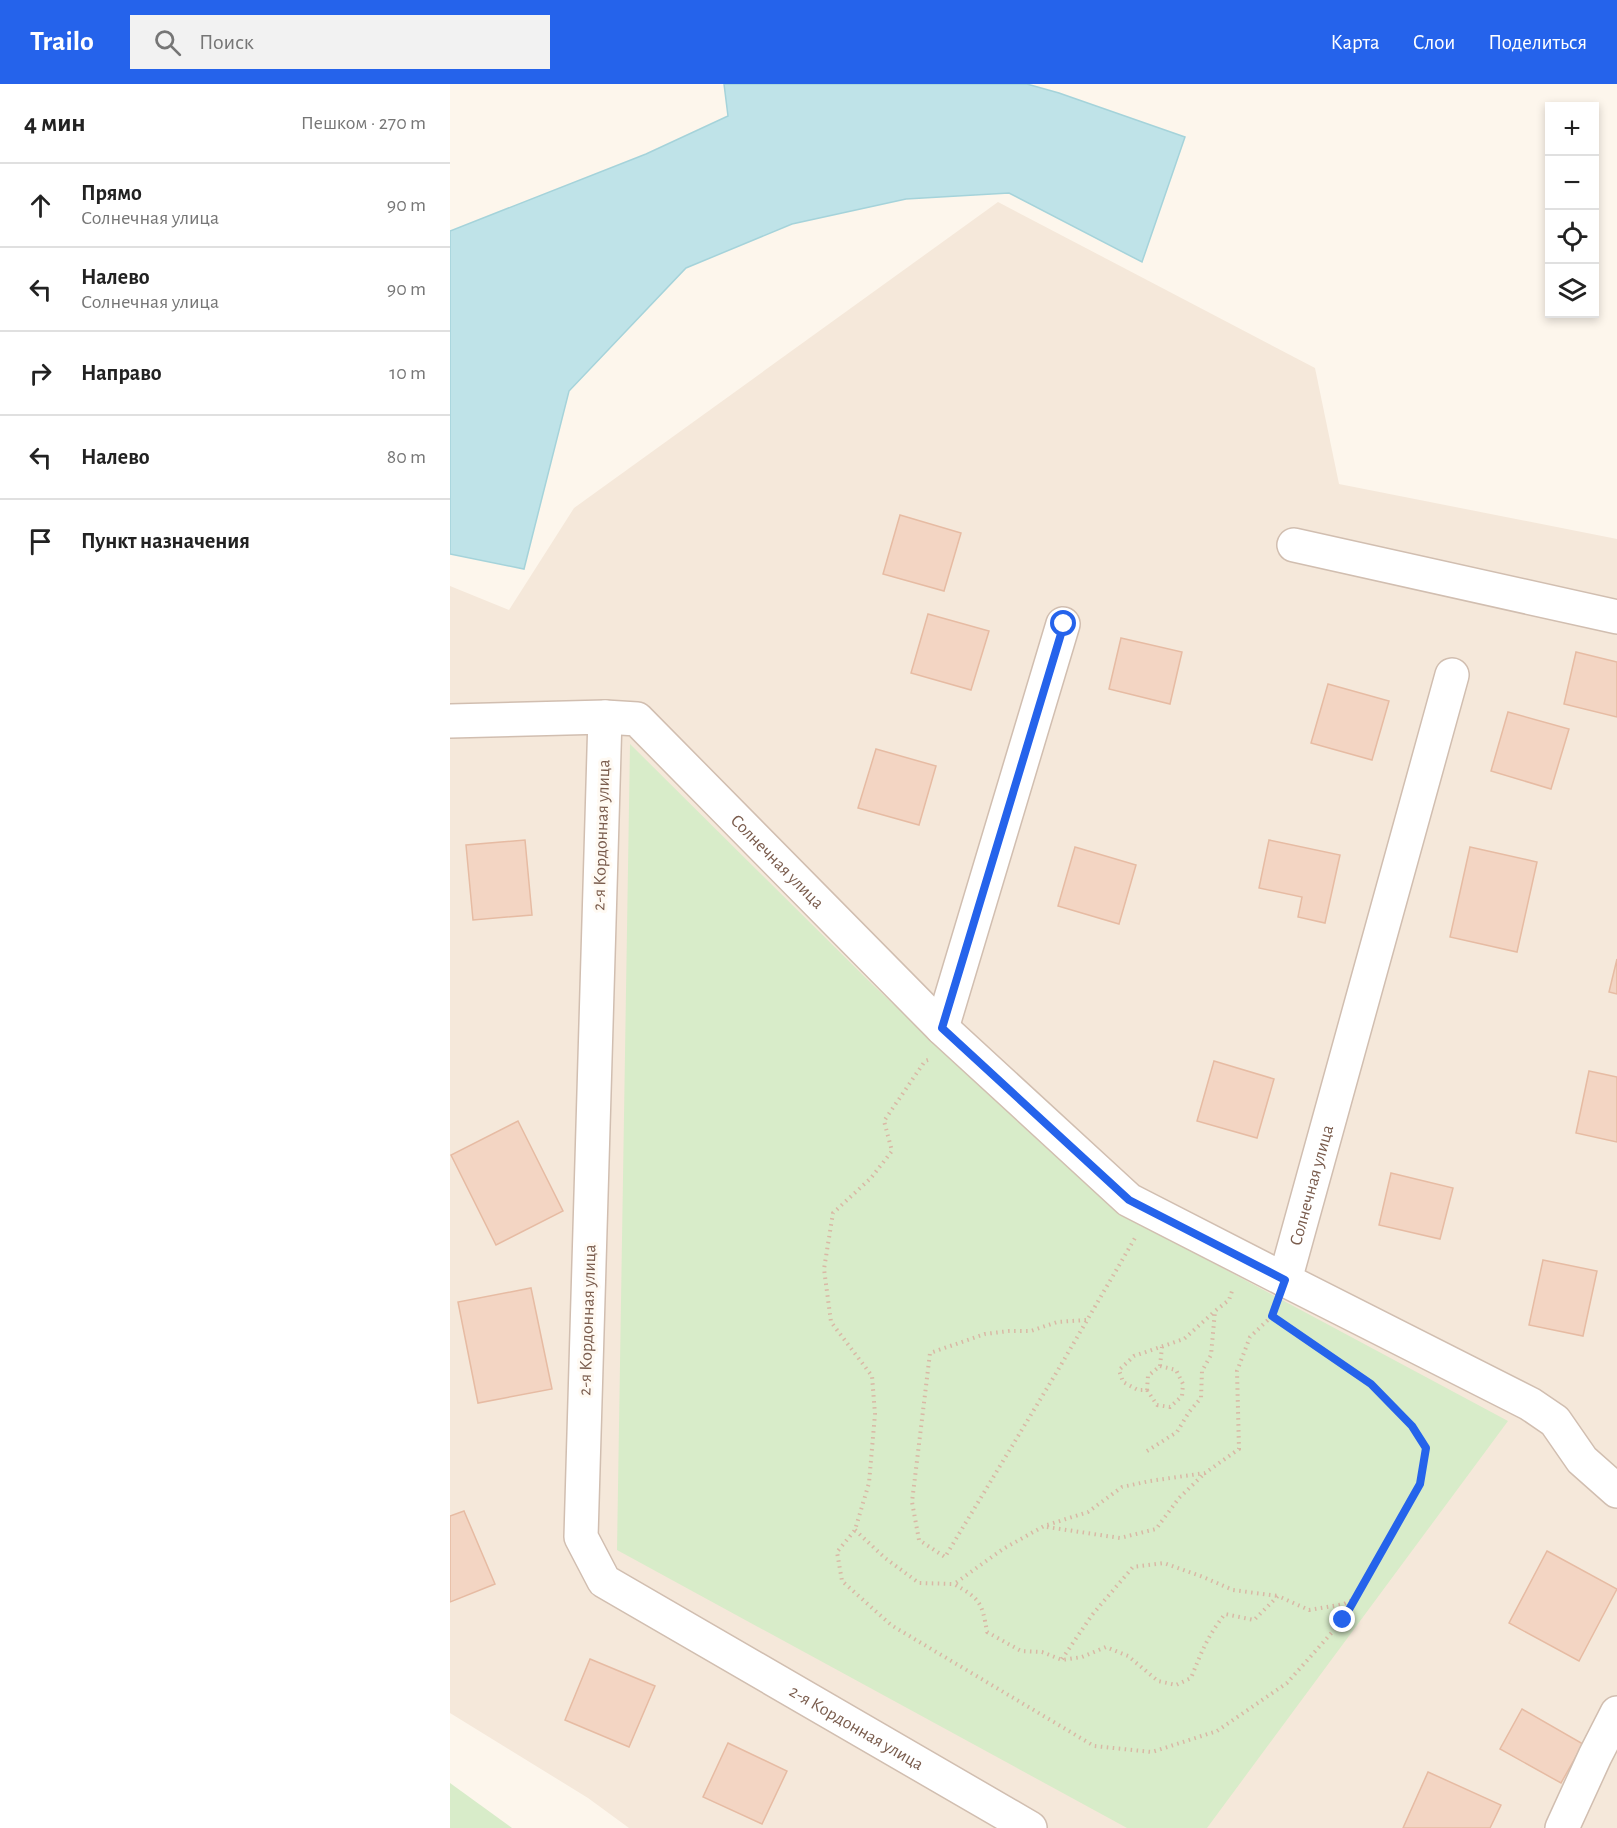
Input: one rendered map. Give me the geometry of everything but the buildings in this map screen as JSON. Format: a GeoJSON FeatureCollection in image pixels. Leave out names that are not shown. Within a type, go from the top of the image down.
{"type":"FeatureCollection","features":[{"type":"Feature","properties":{"kind":"street"},"geometry":{"type":"LineString","coordinates":[[1294,545],[1617,617]]}},
{"type":"Feature","properties":{"kind":"street"},"geometry":{"type":"LineString","coordinates":[[951,1036],[1064,624]]}},
{"type":"Feature","properties":{"kind":"street","name":"Солнечная улица"},"geometry":{"type":"LineString","coordinates":[[605,717],[637,719],[951,1036],[1129,1200],[1285,1280],[1452,675]]}},
{"type":"Feature","properties":{"kind":"street"},"geometry":{"type":"LineString","coordinates":[[450,721],[605,717]]}},
{"type":"Feature","properties":{"kind":"street","name":"2-я Кордонная улица"},"geometry":{"type":"LineString","coordinates":[[605,717],[581,1537],[604,1581],[1030,1828]]}},
{"type":"Feature","properties":{"kind":"street"},"geometry":{"type":"LineString","coordinates":[[1285,1280],[1530,1404],[1555,1421],[1582,1460],[1617,1491]]}},
{"type":"Feature","properties":{"kind":"street"},"geometry":{"type":"LineString","coordinates":[[1562,1828],[1617,1713]]}},
{"type":"Feature","properties":{"kind":"path"},"geometry":{"type":"LineString","coordinates":[[951,1036],[925,1061],[884,1121],[892,1151],[871,1178],[832,1213],[824,1269],[831,1322],[872,1376],[875,1414],[869,1483],[855,1530],[837,1552],[842,1581],[891,1625],[1094,1746],[1152,1752],[1217,1731],[1287,1683],[1343,1620],[1420,1484],[1426,1448],[1412,1426],[1371,1384],[1272,1316]]}},
{"type":"Feature","properties":{"kind":"path"},"geometry":{"type":"LineString","coordinates":[[1086,1320],[1057,1322],[1032,1331],[986,1334],[930,1353],[912,1502],[919,1540],[945,1557],[1151,1211]]}},
{"type":"Feature","properties":{"kind":"path"},"geometry":{"type":"LineString","coordinates":[[1147,1390],[1138,1390],[1123,1382],[1119,1370],[1134,1356],[1184,1339],[1229,1300],[1243,1259]]}},
{"type":"Feature","properties":{"kind":"path"},"geometry":{"type":"LineString","coordinates":[[1044,1527],[1120,1538],[1156,1528],[1179,1498],[1205,1473],[1239,1449],[1238,1371],[1250,1337],[1272,1316],[1285,1280]]}},
{"type":"Feature","properties":{"kind":"path"},"geometry":{"type":"LineString","coordinates":[[1147,1451],[1177,1432],[1201,1398],[1202,1371],[1211,1354],[1215,1311]]}},
{"type":"Feature","properties":{"kind":"path"},"geometry":{"type":"LineString","coordinates":[[1160,1366],[1176,1370],[1183,1384],[1182,1396],[1170,1407],[1157,1405],[1147,1390],[1148,1376],[1160,1366],[1162,1347]]}},
{"type":"Feature","properties":{"kind":"path"},"geometry":{"type":"LineString","coordinates":[[954,1584],[1003,1549],[1044,1527],[1088,1512],[1122,1487],[1205,1473]]}},
{"type":"Feature","properties":{"kind":"path"},"geometry":{"type":"LineString","coordinates":[[855,1530],[885,1558],[919,1583],[954,1584],[974,1596],[983,1609],[987,1632],[1021,1651],[1042,1652],[1062,1660],[1082,1657],[1106,1647],[1128,1656],[1158,1681],[1176,1685],[1191,1678],[1212,1629],[1225,1614],[1254,1620],[1278,1596]]}},
{"type":"Feature","properties":{"kind":"path"},"geometry":{"type":"LineString","coordinates":[[1062,1660],[1092,1615],[1133,1567],[1164,1563],[1233,1590],[1278,1596],[1309,1610],[1344,1604],[1355,1598]]}},
{"type":"Feature","properties":{"kind":"shaded area"},"geometry":{"type":"Polygon","coordinates":[[[998,202],[1315,368],[1339,484],[1617,539],[1617,1828],[629,1828],[588,1798],[450,1713],[450,586],[509,610],[574,508],[998,202]]]}},
{"type":"Feature","properties":{"kind":"green space"},"geometry":{"type":"Polygon","coordinates":[[[630,744],[873,985],[1043,1145],[1120,1213],[1508,1421],[1207,1828],[1127,1828],[617,1550],[630,744]]]}},
{"type":"Feature","properties":{"kind":"green space"},"geometry":{"type":"Polygon","coordinates":[[[450,1783],[512,1828],[450,1828],[450,1783]]]}},
{"type":"Feature","properties":{"kind":"water"},"geometry":{"type":"Polygon","coordinates":[[[724,84],[1027,84],[1185,137],[1142,262],[1009,193],[906,199],[792,224],[686,268],[569,391],[524,569],[450,554],[450,231],[646,154],[728,116],[724,84]]]}},
{"type":"Feature","properties":{"kind":"route"},"geometry":{"type":"LineString","coordinates":[[1064,624],[942,1028],[1129,1200],[1285,1280],[1272,1316],[1371,1384],[1412,1426],[1426,1448],[1420,1484],[1343,1620]]}}]}
